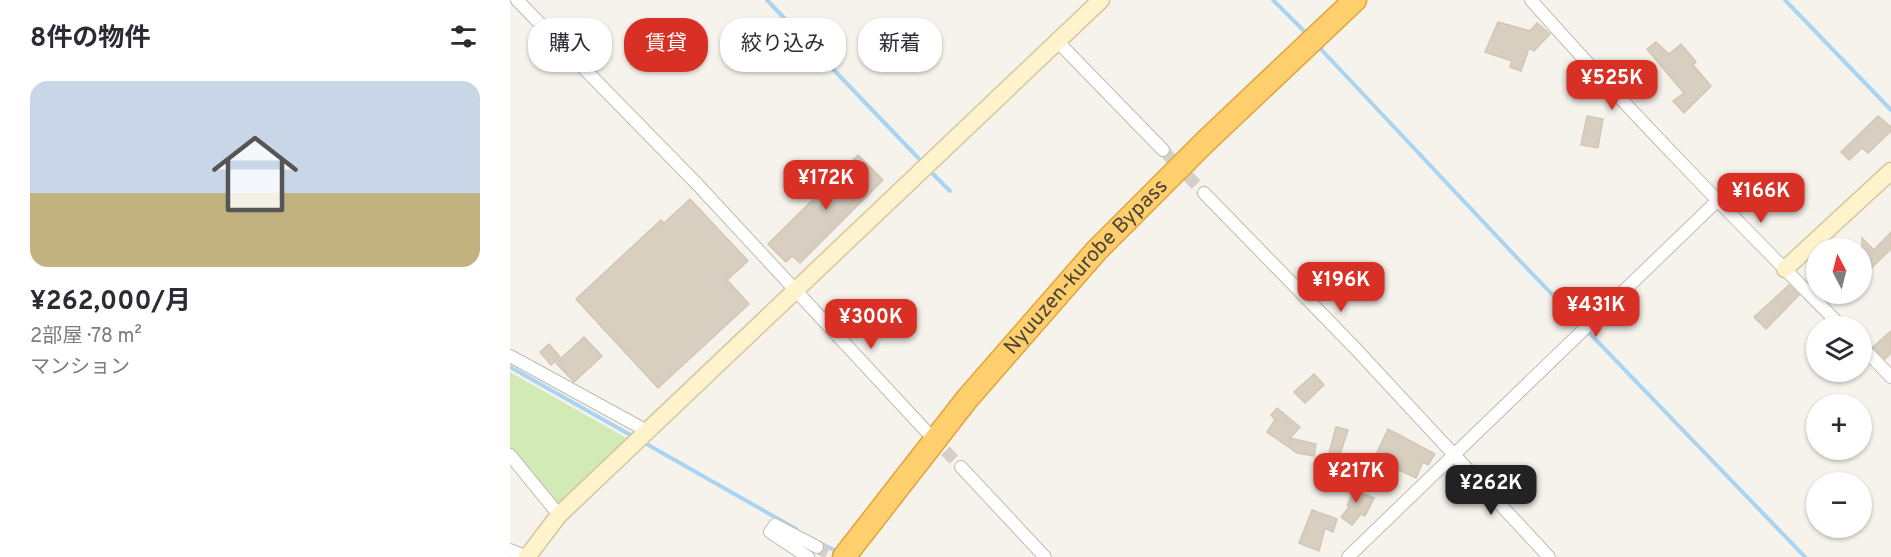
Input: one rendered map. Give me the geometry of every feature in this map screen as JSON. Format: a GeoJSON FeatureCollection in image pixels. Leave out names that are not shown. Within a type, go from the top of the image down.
{"type":"FeatureCollection","features":[{"type":"Feature","properties":{"kind":"highway","name":"Nyuuzen-kurobe Bypass"},"geometry":{"type":"LineString","coordinates":[[844,557],[967,399],[1097,250],[1206,141],[1355,0]]}},
{"type":"Feature","properties":{"kind":"street"},"geometry":{"type":"LineString","coordinates":[[517,0],[697,183],[926,430]]}},
{"type":"Feature","properties":{"kind":"street"},"geometry":{"type":"LineString","coordinates":[[510,550],[527,557],[560,515],[1101,0]]}},
{"type":"Feature","properties":{"kind":"street"},"geometry":{"type":"LineString","coordinates":[[1531,0],[1580,56],[1717,201],[1831,316]]}},
{"type":"Feature","properties":{"kind":"street"},"geometry":{"type":"LineString","coordinates":[[1058,42],[1163,150]]}},
{"type":"Feature","properties":{"kind":"street"},"geometry":{"type":"LineString","coordinates":[[1785,269],[1891,171]]}},
{"type":"Feature","properties":{"kind":"street"},"geometry":{"type":"LineString","coordinates":[[1204,193],[1354,347],[1549,557]]}},
{"type":"Feature","properties":{"kind":"street"},"geometry":{"type":"LineString","coordinates":[[1348,557],[1717,201]]}},
{"type":"Feature","properties":{"kind":"street"},"geometry":{"type":"LineString","coordinates":[[510,356],[647,431]]}},
{"type":"Feature","properties":{"kind":"street"},"geometry":{"type":"LineString","coordinates":[[1872,357],[1891,377]]}},
{"type":"Feature","properties":{"kind":"street"},"geometry":{"type":"LineString","coordinates":[[510,455],[560,515]]}},
{"type":"Feature","properties":{"kind":"street"},"geometry":{"type":"LineString","coordinates":[[961,467],[1045,557]]}},
{"type":"Feature","properties":{"kind":"green space"},"geometry":{"type":"Polygon","coordinates":[[[510,372],[630,440],[559,508],[510,448],[510,372]]]}},
{"type":"Feature","properties":{"kind":"building"},"geometry":{"type":"Polygon","coordinates":[[[1498,22],[1530,31],[1537,23],[1550,34],[1534,51],[1529,48],[1521,71],[1510,67],[1512,61],[1485,52],[1498,22]]]}},
{"type":"Feature","properties":{"kind":"building"},"geometry":{"type":"Polygon","coordinates":[[[1656,42],[1669,54],[1681,44],[1696,62],[1693,65],[1711,86],[1684,113],[1673,101],[1684,93],[1647,49],[1656,42]]]}},
{"type":"Feature","properties":{"kind":"building"},"geometry":{"type":"Polygon","coordinates":[[[1587,116],[1603,119],[1598,148],[1581,145],[1587,116]]]}},
{"type":"Feature","properties":{"kind":"building"},"geometry":{"type":"Polygon","coordinates":[[[1878,116],[1891,127],[1891,131],[1868,153],[1862,148],[1849,160],[1841,152],[1878,116]]]}},
{"type":"Feature","properties":{"kind":"building"},"geometry":{"type":"Polygon","coordinates":[[[858,155],[883,180],[800,263],[792,256],[786,262],[768,244],[858,155]]]}},
{"type":"Feature","properties":{"kind":"building"},"geometry":{"type":"Polygon","coordinates":[[[690,199],[748,261],[727,280],[749,304],[658,388],[576,299],[661,220],[664,223],[690,199]]]}},
{"type":"Feature","properties":{"kind":"building"},"geometry":{"type":"Polygon","coordinates":[[[1891,232],[1891,249],[1872,267],[1872,248],[1874,250],[1891,232]]]}},
{"type":"Feature","properties":{"kind":"building"},"geometry":{"type":"Polygon","coordinates":[[[1789,285],[1799,295],[1766,329],[1754,317],[1789,285]]]}},
{"type":"Feature","properties":{"kind":"building"},"geometry":{"type":"Polygon","coordinates":[[[1891,331],[1891,353],[1885,359],[1873,347],[1891,331]]]}},
{"type":"Feature","properties":{"kind":"building"},"geometry":{"type":"Polygon","coordinates":[[[584,337],[602,356],[574,382],[556,363],[584,337]]]}},
{"type":"Feature","properties":{"kind":"building"},"geometry":{"type":"Polygon","coordinates":[[[549,344],[560,357],[551,365],[540,352],[549,344]]]}},
{"type":"Feature","properties":{"kind":"building"},"geometry":{"type":"Polygon","coordinates":[[[1314,374],[1324,385],[1305,403],[1294,392],[1314,374]]]}},
{"type":"Feature","properties":{"kind":"building"},"geometry":{"type":"Polygon","coordinates":[[[1277,408],[1300,427],[1290,438],[1316,444],[1314,456],[1297,453],[1267,432],[1275,420],[1271,415],[1277,408]]]}},
{"type":"Feature","properties":{"kind":"building"},"geometry":{"type":"Polygon","coordinates":[[[1336,427],[1348,430],[1339,457],[1329,453],[1336,427]]]}},
{"type":"Feature","properties":{"kind":"building"},"geometry":{"type":"Polygon","coordinates":[[[1388,429],[1435,454],[1428,465],[1423,462],[1416,478],[1374,459],[1388,429]]]}},
{"type":"Feature","properties":{"kind":"building"},"geometry":{"type":"Polygon","coordinates":[[[1347,480],[1357,482],[1355,490],[1374,498],[1365,516],[1361,514],[1352,525],[1341,517],[1349,507],[1347,505],[1354,492],[1345,489],[1347,480]]]}},
{"type":"Feature","properties":{"kind":"building"},"geometry":{"type":"Polygon","coordinates":[[[1312,510],[1337,519],[1333,532],[1325,528],[1319,551],[1299,543],[1312,510]]]}},
{"type":"Feature","properties":{"kind":"waterway"},"geometry":{"type":"LineString","coordinates":[[767,0],[922,162]]}},
{"type":"Feature","properties":{"kind":"waterway"},"geometry":{"type":"LineString","coordinates":[[1273,0],[1308,35]]}},
{"type":"Feature","properties":{"kind":"waterway"},"geometry":{"type":"LineString","coordinates":[[1785,0],[1891,110]]}},
{"type":"Feature","properties":{"kind":"waterway"},"geometry":{"type":"LineString","coordinates":[[1317,45],[1521,262],[1805,557]]}},
{"type":"Feature","properties":{"kind":"waterway"},"geometry":{"type":"LineString","coordinates":[[929,170],[950,191]]}},
{"type":"Feature","properties":{"kind":"waterway"},"geometry":{"type":"LineString","coordinates":[[510,367],[634,437]]}},
{"type":"Feature","properties":{"kind":"waterway"},"geometry":{"type":"LineString","coordinates":[[643,442],[796,529]]}},
{"type":"Feature","properties":{"kind":"waterway"},"geometry":{"type":"LineString","coordinates":[[818,542],[838,552]]}},
{"type":"Feature","properties":{"kind":"tunnel"},"geometry":{"type":"LineString","coordinates":[[1163,150],[1204,193]]}},
{"type":"Feature","properties":{"kind":"tunnel"},"geometry":{"type":"LineString","coordinates":[[933,438],[961,467]]}},
{"type":"Feature","properties":{"kind":"tunnel"},"geometry":{"type":"LineString","coordinates":[[817,547],[834,557]]}}]}
